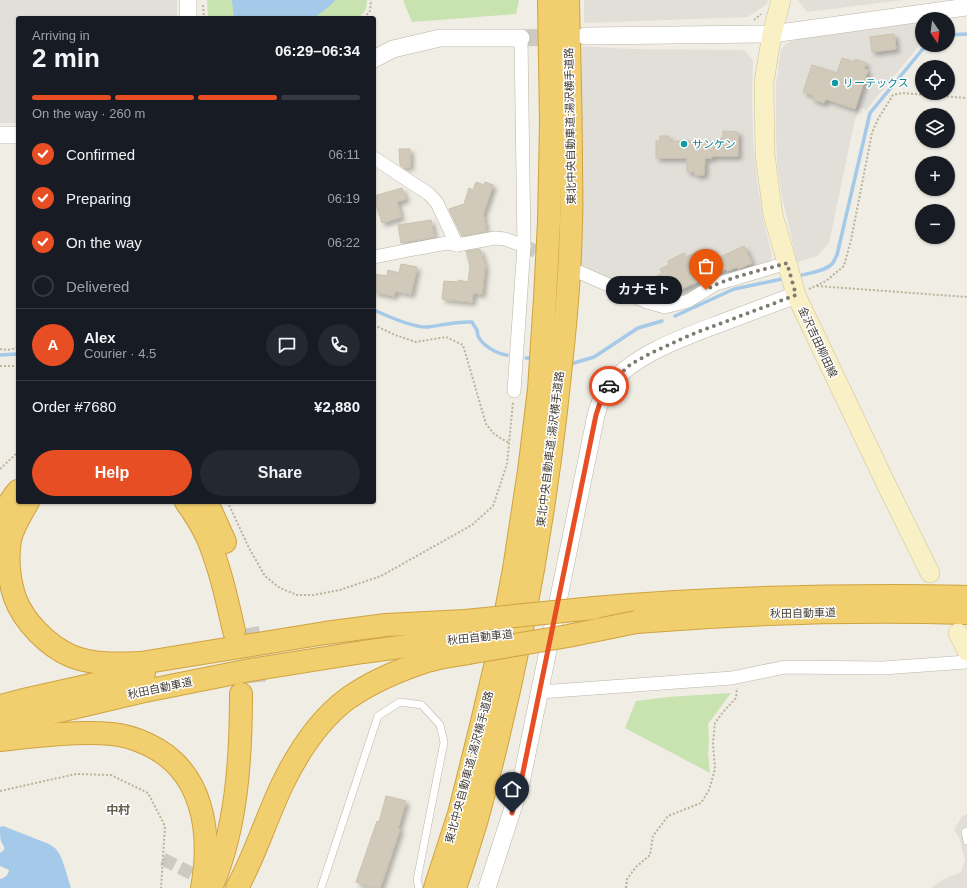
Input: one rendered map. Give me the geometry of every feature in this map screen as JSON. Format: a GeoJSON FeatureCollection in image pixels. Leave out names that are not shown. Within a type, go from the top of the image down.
{"type":"FeatureCollection","features":[{"type":"Feature","properties":{"kind":"highway","name":"東北中央自動車道;湯沢横手道路"},"geometry":{"type":"LineString","coordinates":[[435,888],[459,814],[497,658],[514,570],[529,471],[539,382],[548,230],[551,122],[549,0]]}},
{"type":"Feature","properties":{"kind":"highway","name":"東北中央自動車道;湯沢横手道路"},"geometry":{"type":"LineString","coordinates":[[455,888],[477,820],[517,655],[549,470],[559,387],[567,299],[571,221],[571,122],[568,0]]}},
{"type":"Feature","properties":{"kind":"highway"},"geometry":{"type":"LineString","coordinates":[[0,523],[2,516],[16,494]]}},
{"type":"Feature","properties":{"kind":"highway"},"geometry":{"type":"LineString","coordinates":[[27,504],[10,539],[8,559],[15,598],[25,616],[39,633],[53,646],[72,656],[92,662],[114,664],[141,663],[333,632],[386,625],[467,637]]}},
{"type":"Feature","properties":{"kind":"highway"},"geometry":{"type":"LineString","coordinates":[[187,504],[196,516],[208,539],[218,567],[226,597],[241,629],[231,561],[222,534],[206,504]]}},
{"type":"Feature","properties":{"kind":"highway","name":"秋田自動車道"},"geometry":{"type":"LineString","coordinates":[[0,725],[140,692],[250,670],[467,637],[594,608],[755,598],[860,596],[967,597]]}},
{"type":"Feature","properties":{"kind":"highway","name":"秋田自動車道"},"geometry":{"type":"LineString","coordinates":[[0,706],[137,674],[248,652],[356,634],[467,637],[561,637],[636,622],[697,617],[861,612],[967,613]]}},
{"type":"Feature","properties":{"kind":"highway"},"geometry":{"type":"LineString","coordinates":[[237,888],[256,849],[282,786],[295,760],[326,718],[347,699],[369,686],[396,673],[428,661],[467,637]]}},
{"type":"Feature","properties":{"kind":"highway"},"geometry":{"type":"LineString","coordinates":[[211,888],[224,851],[231,819],[248,693],[256,730],[254,763],[250,795],[238,857],[228,888]]}},
{"type":"Feature","properties":{"kind":"highway"},"geometry":{"type":"LineString","coordinates":[[0,740],[43,735],[84,733],[113,734],[135,739],[154,747],[168,757],[182,771],[193,788],[200,806],[204,825],[206,848],[202,888]]}},
{"type":"Feature","properties":{"kind":"main road","name":"金沢吉田柳田線"},"geometry":{"type":"LineString","coordinates":[[781,0],[772,34],[764,82],[765,154],[773,214],[796,295],[930,573]]}},
{"type":"Feature","properties":{"kind":"main road"},"geometry":{"type":"LineString","coordinates":[[958,633],[967,651]]}},
{"type":"Feature","properties":{"kind":"street"},"geometry":{"type":"LineString","coordinates":[[188,0],[188,16]]}},
{"type":"Feature","properties":{"kind":"street"},"geometry":{"type":"LineString","coordinates":[[585,36],[772,34],[967,7]]}},
{"type":"Feature","properties":{"kind":"street"},"geometry":{"type":"LineString","coordinates":[[376,58],[393,49],[440,38],[521,38],[524,246],[514,391]]}},
{"type":"Feature","properties":{"kind":"street"},"geometry":{"type":"LineString","coordinates":[[0,135],[16,135]]}},
{"type":"Feature","properties":{"kind":"street"},"geometry":{"type":"LineString","coordinates":[[376,159],[429,194],[437,203],[457,245]]}},
{"type":"Feature","properties":{"kind":"street"},"geometry":{"type":"LineString","coordinates":[[376,257],[409,250],[448,244],[457,245],[496,238],[505,239],[524,246]]}},
{"type":"Feature","properties":{"kind":"street"},"geometry":{"type":"LineString","coordinates":[[579,272],[647,302],[665,307],[688,301],[716,284],[787,263]]}},
{"type":"Feature","properties":{"kind":"street"},"geometry":{"type":"LineString","coordinates":[[487,888],[521,782],[596,415],[601,400],[608,387],[618,376],[631,364],[651,353],[690,335],[796,295]]}},
{"type":"Feature","properties":{"kind":"street"},"geometry":{"type":"LineString","coordinates":[[540,692],[725,679],[785,667],[883,668],[967,662]]}},
{"type":"Feature","properties":{"kind":"lane"},"geometry":{"type":"LineString","coordinates":[[322,888],[378,716],[400,702],[422,705],[440,725],[444,742],[416,880],[419,888]]}},
{"type":"Feature","properties":{"kind":"lane"},"geometry":{"type":"LineString","coordinates":[[967,831],[965,832],[967,841]]}},
{"type":"Feature","properties":{"kind":"path"},"geometry":{"type":"LineString","coordinates":[[203,0],[204,16]]}},
{"type":"Feature","properties":{"kind":"path"},"geometry":{"type":"LineString","coordinates":[[366,16],[370,11],[371,0]]}},
{"type":"Feature","properties":{"kind":"path"},"geometry":{"type":"LineString","coordinates":[[796,295],[826,281],[844,266],[851,240],[872,133],[878,119],[893,96],[902,93],[967,98]]}},
{"type":"Feature","properties":{"kind":"path"},"geometry":{"type":"LineString","coordinates":[[815,286],[967,297]]}},
{"type":"Feature","properties":{"kind":"path"},"geometry":{"type":"LineString","coordinates":[[376,326],[395,336],[416,342],[446,337],[463,345],[486,424],[494,434],[509,443]]}},
{"type":"Feature","properties":{"kind":"path"},"geometry":{"type":"LineString","coordinates":[[0,349],[8,350],[16,348]]}},
{"type":"Feature","properties":{"kind":"path"},"geometry":{"type":"LineString","coordinates":[[0,366],[16,366]]}},
{"type":"Feature","properties":{"kind":"path"},"geometry":{"type":"LineString","coordinates":[[228,504],[249,548],[265,576],[280,588],[297,595],[314,595],[340,590],[381,576],[472,525],[493,506],[507,464],[514,391]]}},
{"type":"Feature","properties":{"kind":"path"},"geometry":{"type":"LineString","coordinates":[[0,469],[16,454]]}},
{"type":"Feature","properties":{"kind":"path"},"geometry":{"type":"LineString","coordinates":[[626,888],[627,879],[650,855],[652,836],[668,816],[701,803],[709,790],[715,769],[713,743],[715,724],[723,712],[736,698],[738,677]]}},
{"type":"Feature","properties":{"kind":"path"},"geometry":{"type":"LineString","coordinates":[[0,791],[76,774],[111,775],[148,793],[165,826],[161,888]]}},
{"type":"Feature","properties":{"kind":"shaded area"},"geometry":{"type":"Polygon","coordinates":[[[0,0],[177,0],[177,16],[16,16],[16,123],[0,123],[0,0]]]}},
{"type":"Feature","properties":{"kind":"shaded area"},"geometry":{"type":"Polygon","coordinates":[[[584,0],[768,0],[767,4],[748,17],[584,23],[584,0]]]}},
{"type":"Feature","properties":{"kind":"shaded area"},"geometry":{"type":"Polygon","coordinates":[[[798,0],[903,0],[807,12],[798,0]]]}},
{"type":"Feature","properties":{"kind":"shaded area"},"geometry":{"type":"Polygon","coordinates":[[[915,22],[915,50],[866,110],[861,107],[855,119],[829,243],[817,256],[797,262],[782,197],[777,162],[776,134],[776,85],[781,49],[793,40],[915,22]]]}},
{"type":"Feature","properties":{"kind":"shaded area"},"geometry":{"type":"Polygon","coordinates":[[[579,46],[631,49],[744,50],[753,60],[753,140],[764,223],[772,256],[769,264],[687,298],[656,302],[579,269],[579,46]]]}},
{"type":"Feature","properties":{"kind":"shaded area"},"geometry":{"type":"Polygon","coordinates":[[[967,814],[967,888],[931,888],[942,880],[961,872],[965,860],[959,837],[954,830],[962,816],[967,814]]]}},
{"type":"Feature","properties":{"kind":"green space"},"geometry":{"type":"Polygon","coordinates":[[[207,0],[367,0],[366,9],[361,16],[208,16],[207,0]]]}},
{"type":"Feature","properties":{"kind":"green space"},"geometry":{"type":"Polygon","coordinates":[[[403,0],[519,0],[516,14],[412,22],[403,0]]]}},
{"type":"Feature","properties":{"kind":"green space"},"geometry":{"type":"Polygon","coordinates":[[[731,693],[708,724],[708,754],[710,773],[625,728],[636,701],[668,697],[731,693]]]}},
{"type":"Feature","properties":{"kind":"water"},"geometry":{"type":"Polygon","coordinates":[[[232,0],[335,0],[317,16],[234,16],[232,0]]]}},
{"type":"Feature","properties":{"kind":"water"},"geometry":{"type":"Polygon","coordinates":[[[3,826],[49,844],[56,849],[63,862],[71,888],[0,888],[0,879],[6,876],[9,870],[0,866],[0,853],[4,847],[1,841],[0,827],[3,826]]]}},
{"type":"Feature","properties":{"kind":"building"},"geometry":{"type":"Polygon","coordinates":[[[894,34],[896,49],[872,52],[870,37],[894,34]]]}},
{"type":"Feature","properties":{"kind":"building","name":"リーテックス"},"geometry":{"type":"Polygon","coordinates":[[[842,58],[854,62],[855,59],[866,63],[864,69],[868,70],[855,109],[826,99],[824,103],[812,99],[813,95],[803,92],[812,65],[837,73],[842,58]]]}},
{"type":"Feature","properties":{"kind":"building","name":"サンケン"},"geometry":{"type":"Polygon","coordinates":[[[723,131],[738,132],[738,156],[712,156],[712,158],[705,158],[704,175],[695,175],[695,172],[687,172],[687,158],[656,158],[656,141],[660,141],[660,136],[669,136],[669,141],[720,141],[723,137],[723,131]]]}},
{"type":"Feature","properties":{"kind":"building"},"geometry":{"type":"Polygon","coordinates":[[[399,149],[410,149],[410,167],[403,167],[400,165],[399,149]]]}},
{"type":"Feature","properties":{"kind":"building"},"geometry":{"type":"Polygon","coordinates":[[[476,182],[484,185],[485,182],[493,185],[483,214],[486,232],[462,236],[449,209],[464,204],[469,188],[473,190],[476,182]]]}},
{"type":"Feature","properties":{"kind":"building"},"geometry":{"type":"Polygon","coordinates":[[[402,188],[406,199],[397,202],[401,217],[382,223],[376,207],[376,195],[402,188]]]}},
{"type":"Feature","properties":{"kind":"building"},"geometry":{"type":"Polygon","coordinates":[[[431,220],[434,237],[401,243],[398,225],[431,220]]]}},
{"type":"Feature","properties":{"kind":"building"},"geometry":{"type":"Polygon","coordinates":[[[744,246],[752,263],[738,269],[737,267],[727,271],[726,269],[666,296],[664,292],[660,294],[653,278],[662,273],[660,269],[669,265],[668,261],[684,253],[686,257],[699,251],[700,255],[712,250],[716,259],[744,246]]]}},
{"type":"Feature","properties":{"kind":"building"},"geometry":{"type":"Polygon","coordinates":[[[480,249],[485,266],[482,294],[473,293],[472,302],[442,299],[444,281],[458,282],[458,280],[468,282],[470,266],[466,251],[480,249]]]}},
{"type":"Feature","properties":{"kind":"building"},"geometry":{"type":"Polygon","coordinates":[[[401,264],[417,267],[411,294],[395,291],[394,296],[376,292],[376,274],[387,276],[388,270],[399,273],[401,264]]]}},
{"type":"Feature","properties":{"kind":"building"},"geometry":{"type":"Polygon","coordinates":[[[386,796],[406,801],[398,828],[400,829],[380,888],[373,888],[356,882],[377,821],[379,822],[386,796]]]}},
{"type":"Feature","properties":{"kind":"waterway"},"geometry":{"type":"LineString","coordinates":[[955,35],[967,34]]}},
{"type":"Feature","properties":{"kind":"waterway"},"geometry":{"type":"LineString","coordinates":[[802,275],[822,270],[832,264],[837,255],[870,113],[920,52]]}},
{"type":"Feature","properties":{"kind":"waterway"},"geometry":{"type":"LineString","coordinates":[[675,316],[734,289],[782,279]]}},
{"type":"Feature","properties":{"kind":"waterway"},"geometry":{"type":"LineString","coordinates":[[376,311],[401,321],[422,327],[472,322],[477,330],[480,340],[483,343],[495,351],[507,355]]}},
{"type":"Feature","properties":{"kind":"waterway"},"geometry":{"type":"LineString","coordinates":[[574,363],[594,357],[638,328],[662,321]]}},
{"type":"Feature","properties":{"kind":"waterway"},"geometry":{"type":"LineString","coordinates":[[0,355],[16,354]]}},
{"type":"Feature","properties":{"kind":"tunnel"},"geometry":{"type":"LineString","coordinates":[[521,38],[562,37]]}},
{"type":"Feature","properties":{"kind":"tunnel"},"geometry":{"type":"LineString","coordinates":[[524,246],[552,259]]}},
{"type":"Feature","properties":{"kind":"tunnel"},"geometry":{"type":"LineString","coordinates":[[248,628],[256,693]]}},
{"type":"Feature","properties":{"kind":"tunnel"},"geometry":{"type":"LineString","coordinates":[[163,859],[208,882]]}},
{"type":"Feature","properties":{"kind":"way so far"},"geometry":{"type":"LineString","coordinates":[[609,386],[631,364],[651,353],[690,335],[796,295],[787,263],[716,284],[706,290]]}},
{"type":"Feature","properties":{"kind":"place","name":"リーテックス"},"geometry":{"type":"Point","coordinates":[835,83]}},
{"type":"Feature","properties":{"kind":"place","name":"サンケン"},"geometry":{"type":"Point","coordinates":[684,144]}},
{"type":"Feature","properties":{"kind":"place","name":"カナモト"},"geometry":{"type":"Point","coordinates":[706,290]}},
{"type":"Feature","properties":{"kind":"district","name":"中村"},"geometry":{"type":"Point","coordinates":[118,810]}},
{"type":"Feature","properties":{"kind":"route"},"geometry":{"type":"LineString","coordinates":[[512,813],[521,782],[540,692],[596,415],[601,400],[609,386]]}}]}
